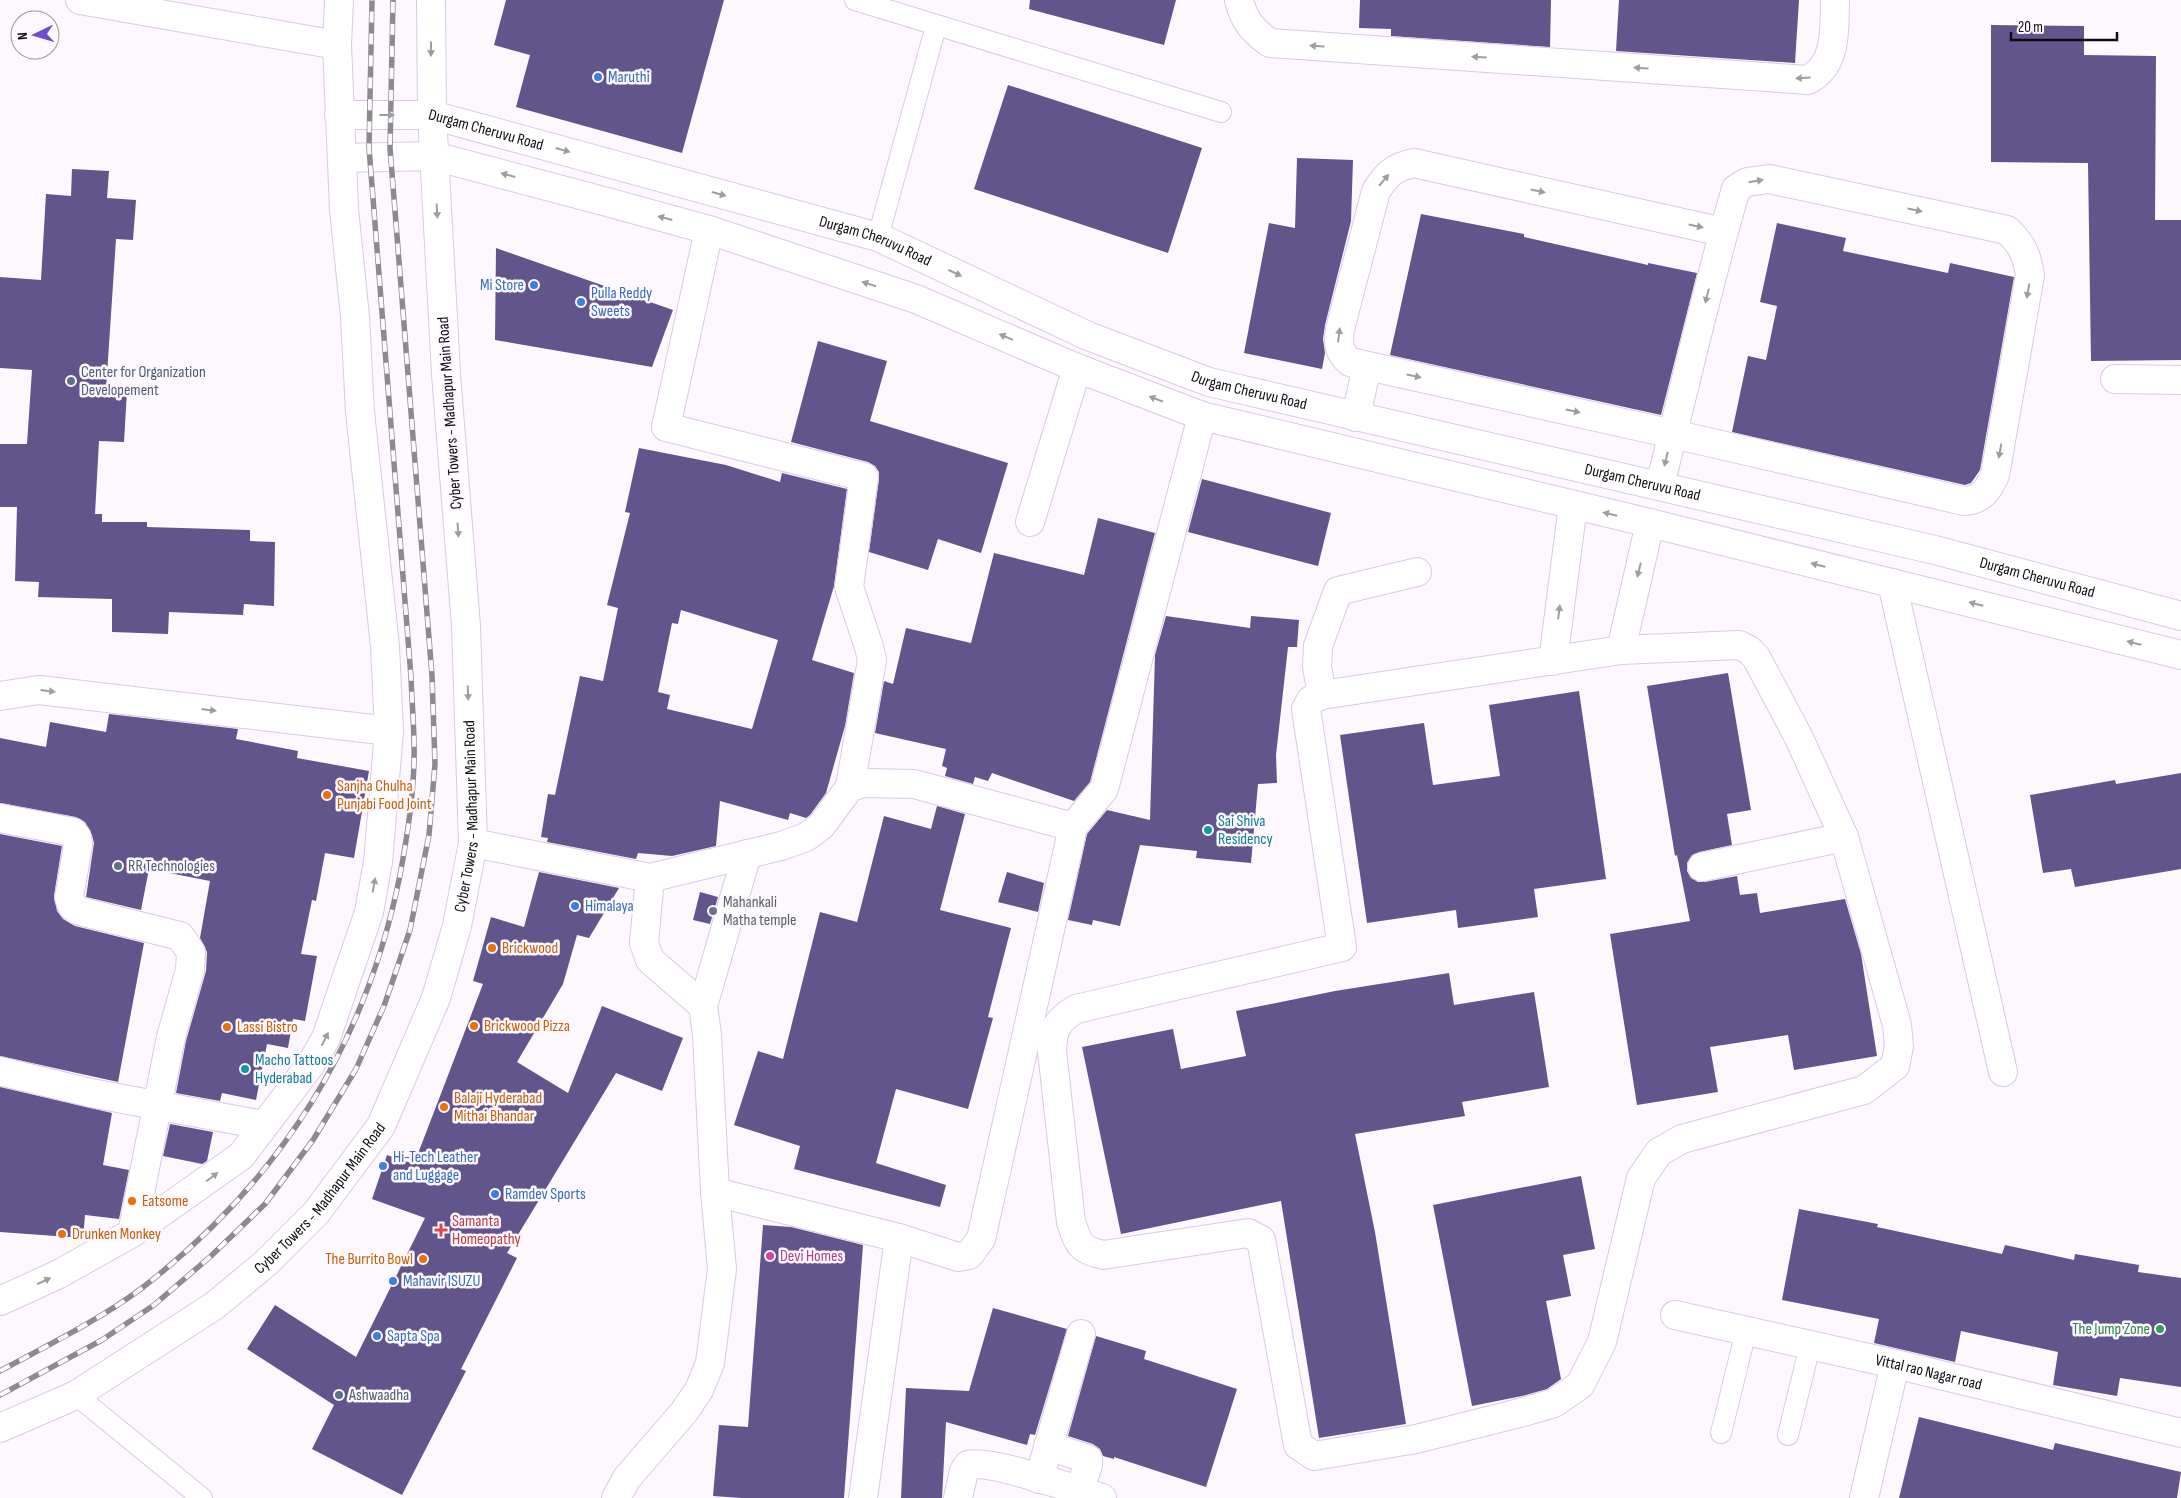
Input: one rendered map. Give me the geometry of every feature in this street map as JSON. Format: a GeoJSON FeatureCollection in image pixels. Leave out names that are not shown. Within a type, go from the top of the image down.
{"type":"FeatureCollection","features":[{"type":"Feature","properties":{"kind":"street"},"geometry":{"type":"LineString","coordinates":[[80,0],[336,45]]}},
{"type":"Feature","properties":{"kind":"street"},"geometry":{"type":"LineString","coordinates":[[0,1301],[59,1274],[132,1233],[240,1156],[311,1064],[326,1038],[369,912],[378,862],[389,731],[385,646],[360,412],[355,317],[344,209],[336,45],[339,0]]}},
{"type":"Feature","properties":{"kind":"street","name":"Cyber Towers - Madhapur Main Road"},"geometry":{"type":"LineString","coordinates":[[0,1428],[76,1396],[214,1306],[266,1263],[316,1213],[381,1126],[436,998],[457,926],[473,843],[466,626],[446,374],[434,156],[431,0]]}},
{"type":"Feature","properties":{"kind":"street"},"geometry":{"type":"LineString","coordinates":[[1239,0],[1242,15],[1254,32],[1270,43],[1808,80],[1817,75],[1825,66],[1833,46],[1835,0]]}},
{"type":"Feature","properties":{"kind":"street","name":"Durgam Cheruvu Road"},"geometry":{"type":"LineString","coordinates":[[339,115],[432,115],[878,237],[1088,336],[1209,382],[1866,533],[2181,616]]}},
{"type":"Feature","properties":{"kind":"street"},"geometry":{"type":"LineString","coordinates":[[342,158],[434,156],[709,230],[916,299],[1077,368],[1202,416],[1650,523],[2181,655]]}},
{"type":"Feature","properties":{"kind":"street"},"geometry":{"type":"LineString","coordinates":[[1660,485],[1672,434],[1723,232],[1736,189],[1747,182],[1769,179],[2007,230],[2019,242],[2027,257],[2030,275],[1996,475],[1989,488],[1980,498],[1964,501],[1672,434],[1350,362],[1341,354],[1338,343],[1340,329],[1376,191],[1384,178],[1399,166],[1414,163],[1723,232]]}},
{"type":"Feature","properties":{"kind":"street"},"geometry":{"type":"LineString","coordinates":[[473,843],[650,878],[806,837],[821,826],[850,787],[872,660],[849,587],[864,477],[666,427],[709,230]]}},
{"type":"Feature","properties":{"kind":"street"},"geometry":{"type":"LineString","coordinates":[[1356,416],[1367,366]]}},
{"type":"Feature","properties":{"kind":"street"},"geometry":{"type":"LineString","coordinates":[[1030,522],[1077,368]]}},
{"type":"Feature","properties":{"kind":"street"},"geometry":{"type":"LineString","coordinates":[[2115,379],[2181,380]]}},
{"type":"Feature","properties":{"kind":"street"},"geometry":{"type":"LineString","coordinates":[[715,1192],[899,1238],[958,1257],[969,1255],[981,1239],[1073,827],[1104,789],[1202,416],[1209,382]]}},
{"type":"Feature","properties":{"kind":"street"},"geometry":{"type":"LineString","coordinates":[[1553,660],[1573,505]]}},
{"type":"Feature","properties":{"kind":"street"},"geometry":{"type":"LineString","coordinates":[[1621,650],[1650,523]]}},
{"type":"Feature","properties":{"kind":"street"},"geometry":{"type":"LineString","coordinates":[[1856,574],[1866,533]]}},
{"type":"Feature","properties":{"kind":"street"},"geometry":{"type":"LineString","coordinates":[[1322,696],[1317,667],[1318,646],[1338,591],[1417,572]]}},
{"type":"Feature","properties":{"kind":"street"},"geometry":{"type":"LineString","coordinates":[[1892,583],[2003,1072]]}},
{"type":"Feature","properties":{"kind":"street"},"geometry":{"type":"LineString","coordinates":[[1739,645],[1749,650],[1756,657],[1799,738],[1844,837],[1897,1025],[1899,1046],[1895,1066],[1864,1090],[1682,1139],[1659,1152],[1641,1178],[1602,1342],[1580,1386],[1554,1403],[1416,1439],[1314,1456],[1298,1445],[1261,1240],[1248,1233],[1103,1255],[1085,1251],[1077,1240],[1070,1222],[1052,1051],[1053,1032],[1062,1017],[1076,1009],[1342,947],[1306,709],[1311,700],[1322,696],[1553,660],[1621,650],[1739,645]]}},
{"type":"Feature","properties":{"kind":"street"},"geometry":{"type":"LineString","coordinates":[[0,696],[39,690],[389,731]]}},
{"type":"Feature","properties":{"kind":"street"},"geometry":{"type":"LineString","coordinates":[[850,787],[871,783],[914,784],[1073,827]]}},
{"type":"Feature","properties":{"kind":"street"},"geometry":{"type":"LineString","coordinates":[[0,818],[72,832],[77,837],[78,845],[69,898],[72,906],[79,911],[180,936],[191,952],[190,970],[171,1037],[132,1233]]}},
{"type":"Feature","properties":{"kind":"street"},"geometry":{"type":"LineString","coordinates":[[1702,867],[1844,837]]}},
{"type":"Feature","properties":{"kind":"street"},"geometry":{"type":"LineString","coordinates":[[616,1498],[628,1478],[689,1405],[699,1390],[710,1363],[722,1269],[703,1006],[747,854]]}},
{"type":"Feature","properties":{"kind":"street"},"geometry":{"type":"LineString","coordinates":[[650,878],[644,942],[650,960],[703,1006]]}},
{"type":"Feature","properties":{"kind":"street"},"geometry":{"type":"LineString","coordinates":[[0,1071],[91,1093],[263,1125]]}},
{"type":"Feature","properties":{"kind":"street"},"geometry":{"type":"LineString","coordinates":[[863,1498],[899,1238]]}},
{"type":"Feature","properties":{"kind":"street","name":"Vittal rao Nagar road"},"geometry":{"type":"LineString","coordinates":[[1676,1316],[1895,1364],[2181,1434]]}},
{"type":"Feature","properties":{"kind":"street"},"geometry":{"type":"LineString","coordinates":[[1073,1332],[1048,1446],[1031,1477],[1073,1332]]}},
{"type":"Feature","properties":{"kind":"street"},"geometry":{"type":"LineString","coordinates":[[1864,1498],[1895,1364]]}},
{"type":"Feature","properties":{"kind":"street"},"geometry":{"type":"LineString","coordinates":[[958,1498],[964,1471],[968,1465],[975,1463],[1004,1469],[1090,1494],[1088,1459],[1048,1446]]}},
{"type":"Feature","properties":{"kind":"lane"},"geometry":{"type":"LineString","coordinates":[[855,0],[1221,112]]}},
{"type":"Feature","properties":{"kind":"lane"},"geometry":{"type":"LineString","coordinates":[[878,237],[936,26]]}},
{"type":"Feature","properties":{"kind":"lane"},"geometry":{"type":"LineString","coordinates":[[1721,1433],[1746,1331]]}},
{"type":"Feature","properties":{"kind":"lane"},"geometry":{"type":"LineString","coordinates":[[1788,1434],[1810,1346]]}},
{"type":"Feature","properties":{"kind":"lane"},"geometry":{"type":"LineString","coordinates":[[76,1396],[202,1498]]}},
{"type":"Feature","properties":{"kind":"building","name":"Maruthi"},"geometry":{"type":"Polygon","coordinates":[[[506,0],[724,0],[682,153],[516,107],[530,55],[494,45],[506,0]]]}},
{"type":"Feature","properties":{"kind":"building"},"geometry":{"type":"Polygon","coordinates":[[[1030,0],[1176,0],[1164,45],[1029,9],[1030,0]]]}},
{"type":"Feature","properties":{"kind":"building"},"geometry":{"type":"Polygon","coordinates":[[[1360,0],[1551,0],[1550,47],[1391,36],[1391,29],[1359,28],[1360,0]]]}},
{"type":"Feature","properties":{"kind":"building"},"geometry":{"type":"Polygon","coordinates":[[[1619,0],[1799,0],[1795,63],[1616,51],[1619,0]]]}},
{"type":"Feature","properties":{"kind":"building"},"geometry":{"type":"Polygon","coordinates":[[[1991,25],[2084,26],[2084,55],[2156,56],[2155,220],[2181,220],[2181,360],[2091,361],[2088,163],[1991,162],[1991,25]]]}},
{"type":"Feature","properties":{"kind":"building"},"geometry":{"type":"Polygon","coordinates":[[[1008,85],[1202,148],[1168,253],[974,189],[1008,85]]]}},
{"type":"Feature","properties":{"kind":"building"},"geometry":{"type":"Polygon","coordinates":[[[1297,158],[1353,160],[1351,221],[1325,325],[1323,339],[1325,353],[1322,369],[1244,353],[1269,223],[1295,228],[1297,158]]]}},
{"type":"Feature","properties":{"kind":"building"},"geometry":{"type":"Polygon","coordinates":[[[72,169],[109,171],[107,198],[136,200],[133,240],[116,239],[106,390],[127,391],[124,442],[99,441],[95,514],[102,514],[102,522],[147,522],[147,527],[250,530],[250,541],[275,542],[274,606],[244,604],[243,615],[169,612],[168,634],[112,632],[112,599],[38,597],[39,582],[15,581],[17,507],[0,507],[0,444],[27,444],[32,370],[0,368],[0,277],[41,280],[46,194],[71,196],[72,169]]]}},
{"type":"Feature","properties":{"kind":"building"},"geometry":{"type":"Polygon","coordinates":[[[1421,214],[1524,234],[1524,237],[1648,265],[1648,263],[1697,273],[1661,415],[1390,355],[1421,214]]]}},
{"type":"Feature","properties":{"kind":"building"},"geometry":{"type":"Polygon","coordinates":[[[1777,223],[1846,238],[1843,251],[1948,273],[1950,263],[2014,277],[1980,470],[1971,483],[1965,485],[1732,432],[1748,356],[1766,360],[1777,306],[1760,302],[1777,223]]]}},
{"type":"Feature","properties":{"kind":"building"},"geometry":{"type":"Polygon","coordinates":[[[496,248],[673,310],[652,367],[495,340],[496,248]]]}},
{"type":"Feature","properties":{"kind":"building"},"geometry":{"type":"Polygon","coordinates":[[[818,341],[887,361],[870,421],[1008,463],[981,553],[938,539],[928,570],[869,552],[879,479],[879,472],[875,466],[868,462],[791,442],[818,341]]]}},
{"type":"Feature","properties":{"kind":"building"},"geometry":{"type":"Polygon","coordinates":[[[639,448],[726,465],[780,482],[782,473],[847,489],[834,586],[812,660],[854,673],[845,726],[826,793],[806,818],[790,813],[788,820],[720,801],[716,846],[672,856],[638,853],[636,859],[547,842],[548,838],[541,837],[548,794],[555,795],[580,676],[603,681],[618,608],[607,605],[630,513],[625,512],[639,448]],[[681,610],[678,624],[672,623],[658,692],[670,695],[667,709],[752,729],[778,640],[681,610]]]}},
{"type":"Feature","properties":{"kind":"building"},"geometry":{"type":"Polygon","coordinates":[[[1202,479],[1331,513],[1318,566],[1188,532],[1202,479]]]}},
{"type":"Feature","properties":{"kind":"building"},"geometry":{"type":"Polygon","coordinates":[[[1098,518],[1155,533],[1090,782],[1074,801],[992,773],[988,781],[975,777],[973,784],[945,776],[947,768],[942,766],[946,749],[875,733],[884,681],[893,684],[906,628],[971,643],[994,553],[1084,575],[1098,518]]]}},
{"type":"Feature","properties":{"kind":"building"},"geometry":{"type":"Polygon","coordinates":[[[1166,616],[1250,628],[1251,616],[1299,620],[1297,647],[1288,647],[1276,755],[1277,783],[1258,784],[1251,863],[1196,858],[1197,851],[1140,845],[1120,926],[1093,920],[1092,925],[1068,920],[1087,834],[1107,810],[1150,820],[1155,655],[1166,616]]]}},
{"type":"Feature","properties":{"kind":"building"},"geometry":{"type":"Polygon","coordinates":[[[1728,673],[1751,810],[1727,814],[1732,845],[1692,855],[1687,863],[1687,871],[1691,878],[1698,882],[1737,876],[1740,895],[1757,893],[1760,913],[1845,899],[1861,954],[1877,1056],[1794,1070],[1788,1035],[1710,1047],[1718,1092],[1637,1105],[1610,934],[1690,921],[1677,855],[1675,856],[1647,686],[1728,673]]]}},
{"type":"Feature","properties":{"kind":"building"},"geometry":{"type":"Polygon","coordinates":[[[1579,691],[1606,879],[1534,889],[1538,917],[1458,928],[1456,910],[1367,923],[1340,735],[1424,723],[1433,785],[1500,776],[1489,705],[1579,691]]]}},
{"type":"Feature","properties":{"kind":"building"},"geometry":{"type":"Polygon","coordinates":[[[109,714],[238,729],[236,739],[298,751],[297,758],[369,771],[354,858],[325,853],[316,901],[312,900],[301,954],[317,956],[305,1021],[293,1019],[288,1048],[267,1044],[256,1100],[222,1093],[220,1101],[176,1093],[186,1041],[206,971],[207,952],[200,938],[210,881],[149,869],[141,910],[86,897],[94,843],[85,822],[76,817],[0,803],[0,738],[46,747],[50,722],[106,732],[109,714]]]}},
{"type":"Feature","properties":{"kind":"building"},"geometry":{"type":"Polygon","coordinates":[[[2181,773],[2181,869],[2075,887],[2071,869],[2043,873],[2030,795],[2115,780],[2116,784],[2181,773]]]}},
{"type":"Feature","properties":{"kind":"building"},"geometry":{"type":"Polygon","coordinates":[[[937,806],[965,814],[940,910],[1011,928],[988,1017],[993,1018],[968,1109],[896,1089],[876,1163],[946,1185],[940,1207],[794,1169],[800,1146],[734,1125],[758,1051],[783,1059],[820,912],[857,922],[884,816],[931,829],[937,806]]]}},
{"type":"Feature","properties":{"kind":"building"},"geometry":{"type":"Polygon","coordinates":[[[0,834],[62,846],[54,896],[57,911],[63,919],[75,926],[144,943],[118,1082],[0,1056],[0,834]]]}},
{"type":"Feature","properties":{"kind":"building"},"geometry":{"type":"Polygon","coordinates":[[[539,872],[619,888],[589,938],[577,935],[563,984],[517,1062],[568,1093],[602,1006],[683,1038],[662,1091],[616,1073],[507,1253],[517,1258],[461,1369],[466,1371],[402,1495],[312,1449],[334,1405],[247,1349],[275,1305],[356,1357],[425,1218],[372,1199],[387,1155],[414,1164],[483,984],[473,981],[491,917],[524,927],[539,872]]]}},
{"type":"Feature","properties":{"kind":"building"},"geometry":{"type":"Polygon","coordinates":[[[1007,872],[1044,883],[1038,912],[998,902],[1007,872]]]}},
{"type":"Feature","properties":{"kind":"building"},"geometry":{"type":"Polygon","coordinates":[[[700,892],[718,897],[710,924],[693,920],[700,892]]]}},
{"type":"Feature","properties":{"kind":"building"},"geometry":{"type":"Polygon","coordinates":[[[1449,973],[1454,1005],[1534,992],[1549,1087],[1462,1102],[1465,1116],[1355,1134],[1375,1232],[1406,1424],[1319,1438],[1281,1201],[1121,1234],[1082,1047],[1173,1029],[1181,1069],[1246,1056],[1236,1011],[1335,991],[1449,973]]]}},
{"type":"Feature","properties":{"kind":"building"},"geometry":{"type":"Polygon","coordinates":[[[0,1087],[112,1113],[103,1165],[129,1170],[119,1219],[85,1215],[83,1238],[0,1232],[0,1087]]]}},
{"type":"Feature","properties":{"kind":"building"},"geometry":{"type":"Polygon","coordinates":[[[170,1124],[213,1132],[207,1161],[202,1164],[163,1156],[170,1124]]]}},
{"type":"Feature","properties":{"kind":"building"},"geometry":{"type":"Polygon","coordinates":[[[1581,1176],[1595,1249],[1563,1255],[1571,1296],[1546,1301],[1561,1379],[1547,1389],[1472,1406],[1433,1205],[1581,1176]]]}},
{"type":"Feature","properties":{"kind":"building"},"geometry":{"type":"Polygon","coordinates":[[[1799,1209],[1878,1224],[1877,1227],[2002,1254],[2005,1245],[2074,1260],[2075,1254],[2139,1265],[2138,1272],[2181,1278],[2181,1387],[2120,1378],[2117,1396],[2053,1385],[2058,1352],[1961,1331],[1955,1362],[1874,1343],[1879,1319],[1782,1300],[1799,1209]]]}},
{"type":"Feature","properties":{"kind":"building"},"geometry":{"type":"Polygon","coordinates":[[[763,1225],[791,1227],[863,1245],[844,1498],[742,1498],[713,1496],[719,1425],[748,1427],[763,1225]]]}},
{"type":"Feature","properties":{"kind":"building"},"geometry":{"type":"Polygon","coordinates":[[[993,1308],[1067,1329],[1035,1435],[1030,1434],[1027,1445],[946,1422],[942,1498],[901,1498],[906,1388],[969,1391],[993,1308]]]}},
{"type":"Feature","properties":{"kind":"building"},"geometry":{"type":"Polygon","coordinates":[[[1096,1336],[1146,1351],[1144,1359],[1237,1389],[1206,1487],[1114,1457],[1114,1459],[1103,1456],[1100,1449],[1093,1444],[1068,1436],[1096,1336]]]}},
{"type":"Feature","properties":{"kind":"building"},"geometry":{"type":"Polygon","coordinates":[[[1919,1417],[2053,1450],[2055,1443],[2181,1472],[2177,1498],[1899,1498],[1919,1417]]]}},
{"type":"Feature","properties":{"kind":"railway"},"geometry":{"type":"LineString","coordinates":[[0,1371],[90,1322],[142,1288],[191,1247],[235,1203],[275,1156],[310,1106],[340,1052],[365,996],[385,937],[400,875],[407,833],[412,791],[414,742],[411,677],[369,148],[372,0]]}},
{"type":"Feature","properties":{"kind":"railway"},"geometry":{"type":"LineString","coordinates":[[0,1395],[102,1340],[154,1305],[211,1256],[265,1204],[313,1140],[356,1069],[384,1006],[410,930],[429,835],[435,764],[432,676],[390,148],[393,0]]}},
{"type":"Feature","properties":{"kind":"place","name":"Maruthi"},"geometry":{"type":"Point","coordinates":[598,77]}},
{"type":"Feature","properties":{"kind":"place","name":"Mi Store"},"geometry":{"type":"Point","coordinates":[534,285]}},
{"type":"Feature","properties":{"kind":"place","name":"Pulla Reddy Sweets"},"geometry":{"type":"Point","coordinates":[581,302]}},
{"type":"Feature","properties":{"kind":"place","name":"Center for Organization Developement"},"geometry":{"type":"Point","coordinates":[71,381]}},
{"type":"Feature","properties":{"kind":"place","name":"Sanjha Chulha Punjabi Food Joint"},"geometry":{"type":"Point","coordinates":[327,795]}},
{"type":"Feature","properties":{"kind":"place","name":"Sai Shiva Residency"},"geometry":{"type":"Point","coordinates":[1208,830]}},
{"type":"Feature","properties":{"kind":"place","name":"RR Technologies"},"geometry":{"type":"Point","coordinates":[118,866]}},
{"type":"Feature","properties":{"kind":"place","name":"Himalaya"},"geometry":{"type":"Point","coordinates":[575,906]}},
{"type":"Feature","properties":{"kind":"place","name":"Mahankali Matha temple"},"geometry":{"type":"Point","coordinates":[713,911]}},
{"type":"Feature","properties":{"kind":"place","name":"Brickwood"},"geometry":{"type":"Point","coordinates":[492,948]}},
{"type":"Feature","properties":{"kind":"place","name":"Brickwood Pizza"},"geometry":{"type":"Point","coordinates":[474,1026]}},
{"type":"Feature","properties":{"kind":"place","name":"Lassi Bistro"},"geometry":{"type":"Point","coordinates":[227,1027]}},
{"type":"Feature","properties":{"kind":"place","name":"Macho Tattoos Hyderabad"},"geometry":{"type":"Point","coordinates":[245,1069]}},
{"type":"Feature","properties":{"kind":"place","name":"Balaji Hyderabad Mithai Bhandar"},"geometry":{"type":"Point","coordinates":[444,1107]}},
{"type":"Feature","properties":{"kind":"place","name":"Hi-Tech Leather and Luggage"},"geometry":{"type":"Point","coordinates":[383,1166]}},
{"type":"Feature","properties":{"kind":"place","name":"Ramdev Sports"},"geometry":{"type":"Point","coordinates":[495,1194]}},
{"type":"Feature","properties":{"kind":"place","name":"Eatsome"},"geometry":{"type":"Point","coordinates":[132,1201]}},
{"type":"Feature","properties":{"kind":"place","name":"Samanta Homeopathy"},"geometry":{"type":"Point","coordinates":[441,1230]}},
{"type":"Feature","properties":{"kind":"place","name":"Drunken Monkey"},"geometry":{"type":"Point","coordinates":[62,1234]}},
{"type":"Feature","properties":{"kind":"place","name":"Devi Homes"},"geometry":{"type":"Point","coordinates":[770,1256]}},
{"type":"Feature","properties":{"kind":"place","name":"The Burrito Bowl"},"geometry":{"type":"Point","coordinates":[423,1259]}},
{"type":"Feature","properties":{"kind":"place","name":"Mahavir ISUZU"},"geometry":{"type":"Point","coordinates":[393,1281]}},
{"type":"Feature","properties":{"kind":"place","name":"The Jump Zone"},"geometry":{"type":"Point","coordinates":[2160,1329]}},
{"type":"Feature","properties":{"kind":"place","name":"Sapta Spa"},"geometry":{"type":"Point","coordinates":[377,1336]}},
{"type":"Feature","properties":{"kind":"place","name":"Ashwaadha"},"geometry":{"type":"Point","coordinates":[339,1395]}}]}
